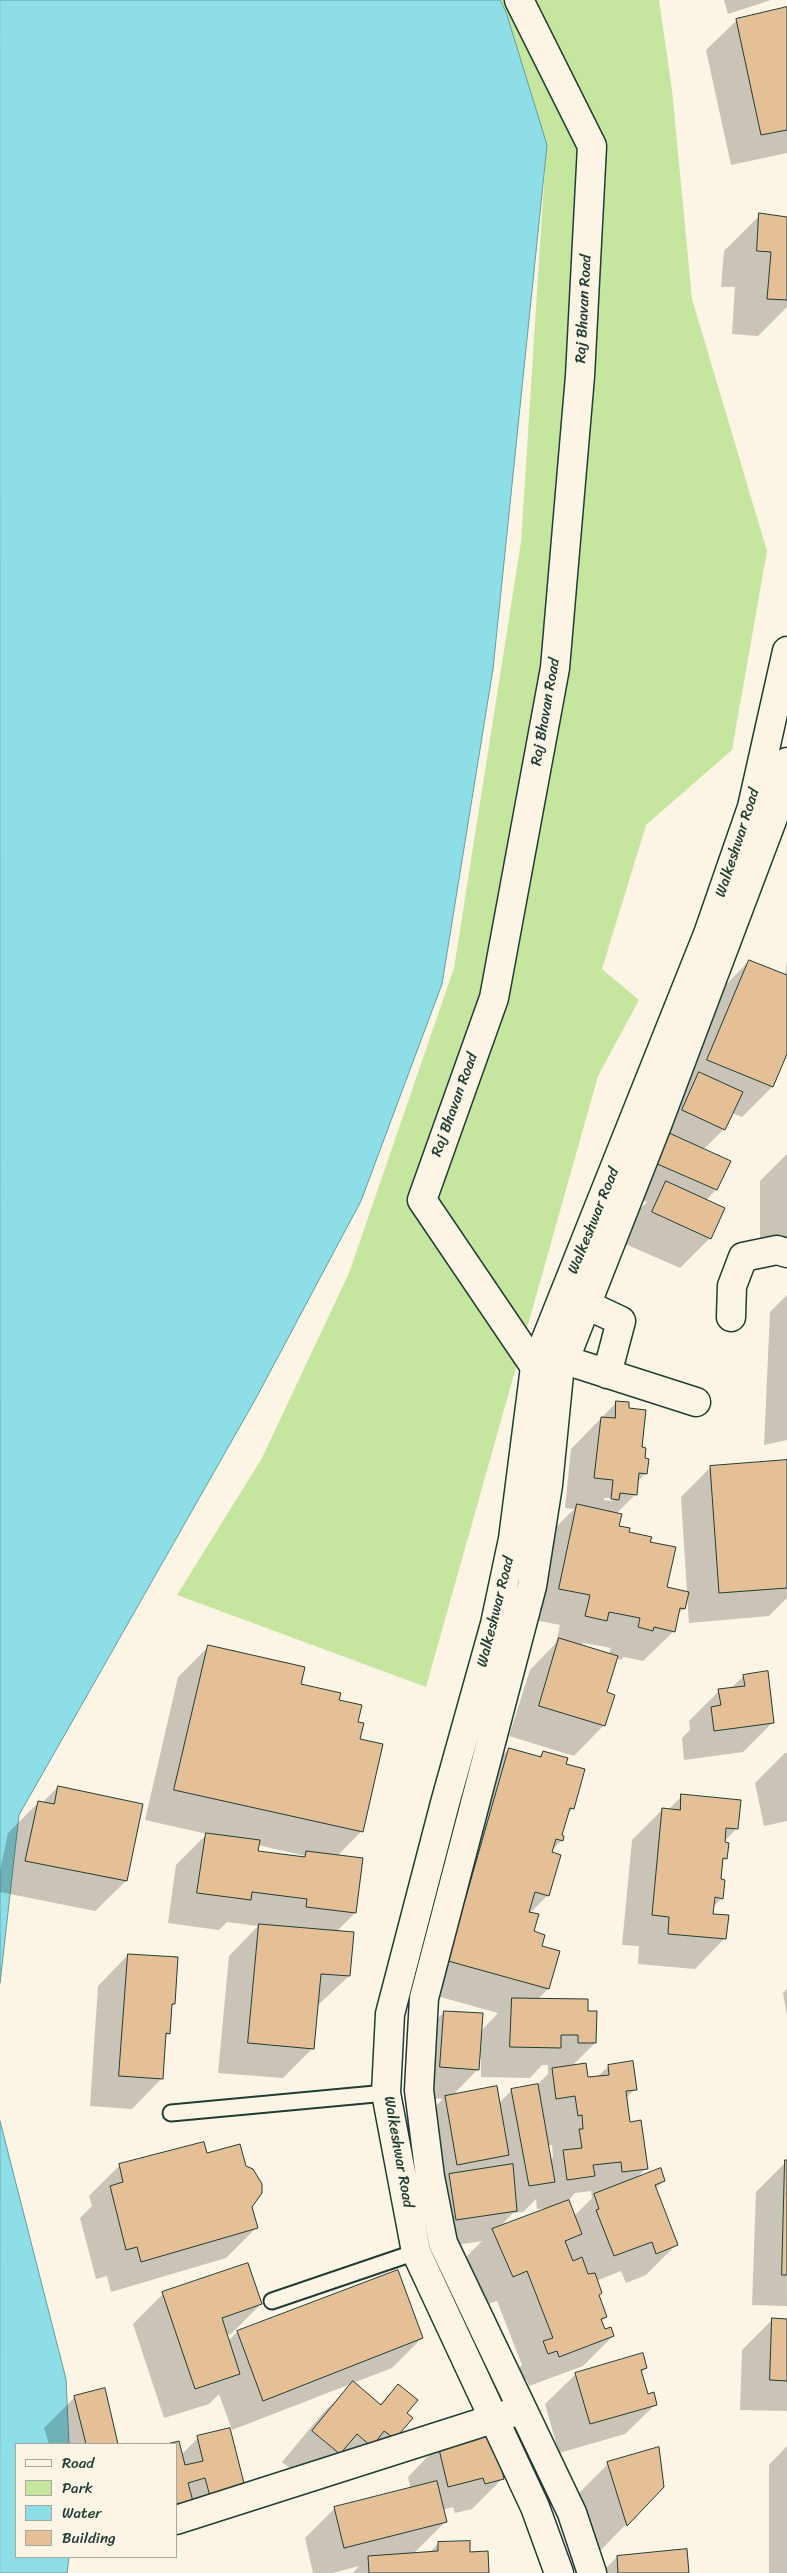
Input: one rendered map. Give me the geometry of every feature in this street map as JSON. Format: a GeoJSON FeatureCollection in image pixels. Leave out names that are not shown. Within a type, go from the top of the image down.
{"type":"FeatureCollection","features":[{"type":"Feature","properties":{"kind":"main road","name":"Raj Bhavan Road"},"geometry":{"type":"LineString","coordinates":[[519,0],[592,146],[580,376],[555,668],[494,998],[422,1200],[550,1364]]}},
{"type":"Feature","properties":{"kind":"main road","name":"Walkeshwar Road"},"geometry":{"type":"LineString","coordinates":[[559,2573],[535,2507],[416,2252],[386,2093],[390,2014],[444,1803],[495,1624],[550,1364],[721,898],[752,806],[787,651]]}},
{"type":"Feature","properties":{"kind":"main road","name":"Walkeshwar Road"},"geometry":{"type":"LineString","coordinates":[[575,1300],[657,1126],[777,808],[787,762]]}},
{"type":"Feature","properties":{"kind":"main road"},"geometry":{"type":"LineString","coordinates":[[731,1317],[732,1286],[744,1257],[777,1250],[787,1252]]}},
{"type":"Feature","properties":{"kind":"main road"},"geometry":{"type":"LineString","coordinates":[[575,1300],[621,1320],[607,1374]]}},
{"type":"Feature","properties":{"kind":"main road","name":"Walkeshwar Road"},"geometry":{"type":"LineString","coordinates":[[550,1364],[548,1485],[532,1586],[424,1998],[419,2090],[430,2177],[444,2243],[491,2339],[521,2410],[572,2513],[592,2573]]}},
{"type":"Feature","properties":{"kind":"main road"},"geometry":{"type":"LineString","coordinates":[[550,1364],[607,1374],[696,1402]]}},
{"type":"Feature","properties":{"kind":"main road"},"geometry":{"type":"LineString","coordinates":[[386,2093],[419,2090]]}},
{"type":"Feature","properties":{"kind":"main road"},"geometry":{"type":"LineString","coordinates":[[416,2252],[444,2243]]}},
{"type":"Feature","properties":{"kind":"main road"},"geometry":{"type":"LineString","coordinates":[[178,2519],[521,2410]]}},
{"type":"Feature","properties":{"kind":"lane"},"geometry":{"type":"LineString","coordinates":[[171,2113],[386,2093]]}},
{"type":"Feature","properties":{"kind":"lane"},"geometry":{"type":"LineString","coordinates":[[272,2301],[416,2252]]}},
{"type":"Feature","properties":{"kind":"green space"},"geometry":{"type":"Polygon","coordinates":[[[460,0],[659,0],[672,90],[692,299],[767,551],[732,750],[646,825],[602,969],[639,1000],[598,1076],[426,1687],[177,1595],[262,1458],[349,1273],[454,968],[521,542],[545,167],[460,0]]]}},
{"type":"Feature","properties":{"kind":"water"},"geometry":{"type":"Polygon","coordinates":[[[0,0],[500,0],[506,12],[547,145],[493,669],[442,984],[361,1201],[255,1400],[19,1815],[0,1983],[0,0]]]}},
{"type":"Feature","properties":{"kind":"water"},"geometry":{"type":"Polygon","coordinates":[[[0,2121],[66,2379],[69,2443],[15,2443],[15,2558],[69,2558],[67,2573],[0,2573],[0,2121]]]}},
{"type":"Feature","properties":{"kind":"building"},"geometry":{"type":"Polygon","coordinates":[[[787,7],[787,130],[761,135],[736,19],[787,7]]]}},
{"type":"Feature","properties":{"kind":"building"},"geometry":{"type":"Polygon","coordinates":[[[759,213],[787,217],[787,300],[767,299],[771,252],[757,251],[759,213]]]}},
{"type":"Feature","properties":{"kind":"building"},"geometry":{"type":"Polygon","coordinates":[[[749,960],[787,975],[787,1054],[773,1087],[707,1060],[749,960]]]}},
{"type":"Feature","properties":{"kind":"building"},"geometry":{"type":"Polygon","coordinates":[[[699,1072],[743,1092],[725,1130],[682,1110],[699,1072]]]}},
{"type":"Feature","properties":{"kind":"building"},"geometry":{"type":"Polygon","coordinates":[[[669,1133],[731,1161],[717,1190],[655,1163],[669,1133]]]}},
{"type":"Feature","properties":{"kind":"building"},"geometry":{"type":"Polygon","coordinates":[[[666,1181],[725,1208],[711,1239],[652,1212],[666,1181]]]}},
{"type":"Feature","properties":{"kind":"building"},"geometry":{"type":"Polygon","coordinates":[[[616,1401],[629,1402],[629,1408],[646,1410],[642,1447],[646,1448],[645,1458],[649,1459],[647,1474],[639,1473],[637,1495],[620,1493],[619,1500],[611,1499],[613,1480],[594,1478],[601,1417],[615,1418],[616,1401]]]}},
{"type":"Feature","properties":{"kind":"building"},"geometry":{"type":"Polygon","coordinates":[[[787,1460],[787,1588],[719,1593],[710,1466],[787,1460]]]}},
{"type":"Feature","properties":{"kind":"building"},"geometry":{"type":"Polygon","coordinates":[[[577,1504],[622,1514],[619,1526],[630,1528],[629,1532],[652,1537],[650,1542],[676,1547],[667,1587],[689,1592],[685,1609],[680,1608],[675,1632],[654,1627],[653,1631],[638,1627],[640,1618],[609,1612],[607,1621],[585,1616],[590,1595],[559,1589],[577,1504]]]}},
{"type":"Feature","properties":{"kind":"building"},"geometry":{"type":"Polygon","coordinates":[[[559,1638],[618,1656],[607,1692],[615,1695],[605,1726],[539,1706],[559,1638]]]}},
{"type":"Feature","properties":{"kind":"building"},"geometry":{"type":"Polygon","coordinates":[[[208,1645],[305,1667],[301,1684],[341,1693],[339,1700],[362,1705],[358,1722],[364,1723],[360,1739],[383,1744],[363,1832],[174,1790],[208,1645]]]}},
{"type":"Feature","properties":{"kind":"building"},"geometry":{"type":"Polygon","coordinates":[[[768,1671],[774,1723],[714,1731],[711,1707],[721,1705],[718,1689],[745,1686],[743,1675],[768,1671]]]}},
{"type":"Feature","properties":{"kind":"building"},"geometry":{"type":"Polygon","coordinates":[[[509,1748],[541,1757],[543,1751],[568,1758],[566,1764],[585,1769],[574,1809],[570,1808],[562,1835],[564,1836],[563,1841],[556,1839],[552,1852],[561,1855],[549,1896],[535,1892],[529,1912],[539,1914],[534,1931],[545,1935],[542,1946],[560,1951],[549,1989],[448,1961],[509,1748]]]}},
{"type":"Feature","properties":{"kind":"building"},"geometry":{"type":"Polygon","coordinates":[[[58,1786],[143,1804],[127,1881],[25,1861],[38,1801],[54,1804],[58,1786]]]}},
{"type":"Feature","properties":{"kind":"building"},"geometry":{"type":"Polygon","coordinates":[[[681,1794],[741,1800],[738,1829],[726,1828],[725,1842],[729,1843],[727,1859],[723,1858],[721,1879],[725,1880],[723,1899],[715,1897],[713,1914],[729,1915],[726,1939],[668,1934],[669,1917],[652,1915],[662,1808],[680,1810],[681,1794]]]}},
{"type":"Feature","properties":{"kind":"building"},"geometry":{"type":"Polygon","coordinates":[[[206,1833],[260,1840],[258,1851],[305,1857],[306,1851],[363,1858],[356,1913],[306,1907],[307,1899],[252,1892],[251,1900],[197,1893],[206,1833]]]}},
{"type":"Feature","properties":{"kind":"building"},"geometry":{"type":"Polygon","coordinates":[[[259,1924],[354,1932],[350,1976],[321,1974],[314,2049],[248,2043],[259,1924]]]}},
{"type":"Feature","properties":{"kind":"building"},"geometry":{"type":"Polygon","coordinates":[[[128,1954],[178,1957],[175,2004],[172,2004],[170,2034],[166,2033],[163,2079],[119,2076],[128,1954]]]}},
{"type":"Feature","properties":{"kind":"building"},"geometry":{"type":"Polygon","coordinates":[[[512,1998],[588,1999],[588,2011],[597,2011],[596,2043],[578,2043],[578,2035],[561,2035],[561,2048],[510,2047],[512,1998]]]}},
{"type":"Feature","properties":{"kind":"building"},"geometry":{"type":"Polygon","coordinates":[[[444,2011],[483,2013],[479,2070],[440,2067],[444,2011]]]}},
{"type":"Feature","properties":{"kind":"building"},"geometry":{"type":"Polygon","coordinates":[[[633,2061],[637,2090],[626,2091],[630,2122],[641,2120],[648,2169],[622,2172],[621,2162],[593,2165],[595,2176],[567,2180],[563,2150],[582,2148],[579,2129],[583,2129],[582,2115],[578,2116],[575,2096],[556,2099],[552,2068],[586,2063],[588,2077],[609,2075],[608,2065],[633,2061]]]}},
{"type":"Feature","properties":{"kind":"building"},"geometry":{"type":"Polygon","coordinates":[[[538,2084],[555,2182],[529,2186],[511,2089],[538,2084]]]}},
{"type":"Feature","properties":{"kind":"building"},"geometry":{"type":"Polygon","coordinates":[[[497,2086],[509,2155],[457,2165],[445,2096],[497,2086]]]}},
{"type":"Feature","properties":{"kind":"building"},"geometry":{"type":"Polygon","coordinates":[[[204,2142],[207,2153],[240,2144],[246,2166],[253,2169],[262,2184],[262,2193],[252,2207],[258,2228],[141,2262],[137,2247],[126,2250],[110,2186],[123,2182],[119,2164],[204,2142]]]}},
{"type":"Feature","properties":{"kind":"building"},"geometry":{"type":"Polygon","coordinates":[[[785,2160],[787,2160],[787,2275],[782,2275],[785,2160]]]}},
{"type":"Feature","properties":{"kind":"building"},"geometry":{"type":"Polygon","coordinates":[[[513,2164],[517,2211],[456,2220],[449,2174],[513,2164]]]}},
{"type":"Feature","properties":{"kind":"building"},"geometry":{"type":"Polygon","coordinates":[[[661,2168],[665,2181],[655,2185],[678,2245],[656,2254],[652,2242],[614,2256],[596,2210],[599,2209],[594,2194],[661,2168]]]}},
{"type":"Feature","properties":{"kind":"building"},"geometry":{"type":"Polygon","coordinates":[[[569,2200],[582,2234],[565,2241],[573,2261],[582,2257],[588,2274],[595,2273],[602,2293],[599,2295],[607,2317],[601,2319],[605,2329],[611,2327],[614,2336],[559,2357],[557,2351],[548,2354],[543,2341],[553,2338],[527,2271],[513,2277],[492,2229],[569,2200]]]}},
{"type":"Feature","properties":{"kind":"building"},"geometry":{"type":"Polygon","coordinates":[[[248,2263],[262,2304],[222,2318],[240,2374],[195,2389],[162,2292],[248,2263]]]}},
{"type":"Feature","properties":{"kind":"building"},"geometry":{"type":"Polygon","coordinates":[[[398,2270],[423,2338],[263,2401],[237,2331],[398,2270]]]}},
{"type":"Feature","properties":{"kind":"building"},"geometry":{"type":"Polygon","coordinates":[[[772,2318],[787,2319],[787,2381],[770,2380],[772,2318]]]}},
{"type":"Feature","properties":{"kind":"building"},"geometry":{"type":"Polygon","coordinates":[[[643,2353],[647,2368],[641,2370],[648,2394],[654,2392],[657,2405],[590,2424],[575,2373],[643,2353]]]}},
{"type":"Feature","properties":{"kind":"building"},"geometry":{"type":"Polygon","coordinates":[[[353,2381],[381,2405],[398,2384],[418,2400],[407,2413],[413,2418],[395,2439],[384,2431],[372,2447],[357,2434],[340,2454],[312,2431],[353,2381]]]}},
{"type":"Feature","properties":{"kind":"building"},"geometry":{"type":"Polygon","coordinates":[[[105,2388],[118,2443],[86,2443],[74,2396],[105,2388]]]}},
{"type":"Feature","properties":{"kind":"building"},"geometry":{"type":"Polygon","coordinates":[[[230,2428],[246,2491],[211,2500],[205,2478],[188,2483],[194,2505],[180,2508],[178,2503],[178,2443],[171,2443],[179,2441],[185,2465],[203,2461],[197,2436],[230,2428]]]}},
{"type":"Feature","properties":{"kind":"building"},"geometry":{"type":"Polygon","coordinates":[[[492,2432],[504,2479],[485,2484],[483,2478],[448,2487],[438,2445],[492,2432]]]}},
{"type":"Feature","properties":{"kind":"building"},"geometry":{"type":"Polygon","coordinates":[[[659,2447],[664,2487],[627,2526],[607,2462],[659,2447]]]}},
{"type":"Feature","properties":{"kind":"building"},"geometry":{"type":"Polygon","coordinates":[[[437,2481],[447,2522],[344,2548],[334,2507],[437,2481]]]}},
{"type":"Feature","properties":{"kind":"building"},"geometry":{"type":"Polygon","coordinates":[[[470,2541],[470,2552],[488,2551],[489,2573],[369,2573],[368,2556],[438,2551],[438,2542],[470,2541]]]}},
{"type":"Feature","properties":{"kind":"building"},"geometry":{"type":"Polygon","coordinates":[[[687,2549],[689,2573],[618,2573],[617,2556],[687,2549]]]}}]}
